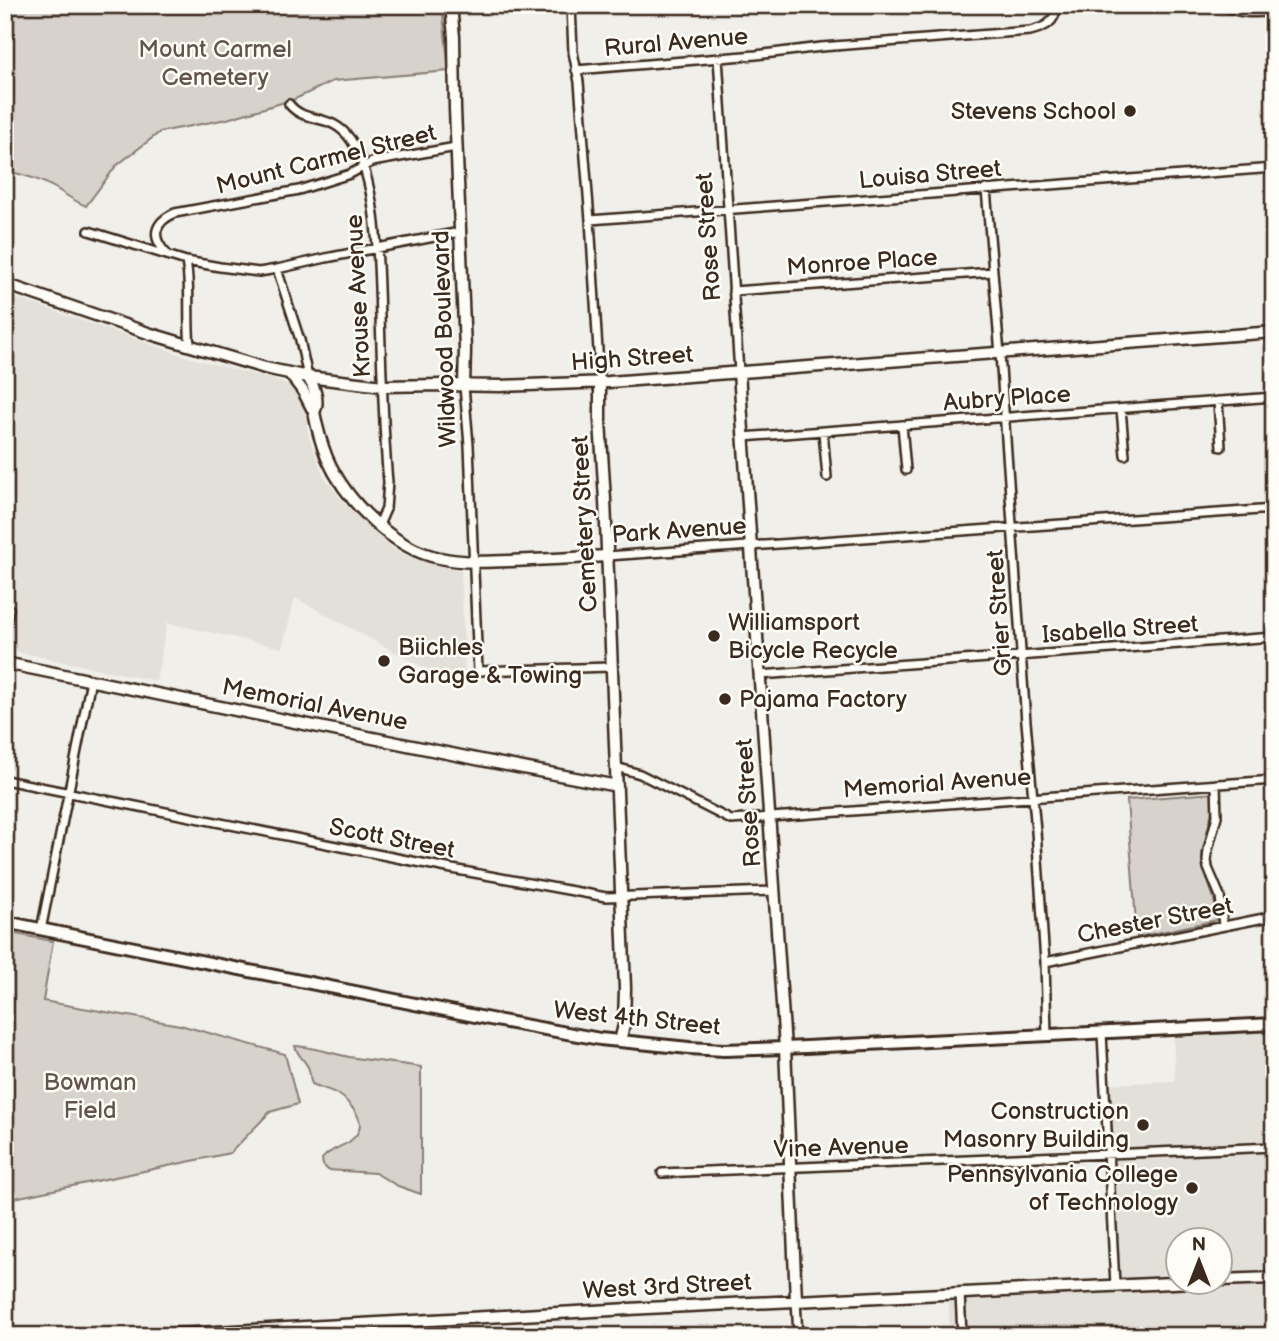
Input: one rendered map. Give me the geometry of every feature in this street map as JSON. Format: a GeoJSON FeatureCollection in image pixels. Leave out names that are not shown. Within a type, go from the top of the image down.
{"type":"FeatureCollection","features":[{"type":"Feature","properties":{"kind":"main road","name":"West 4th Street"},"geometry":{"type":"LineString","coordinates":[[5,922],[490,1019],[655,1045],[724,1050],[785,1048],[1274,1024]]}},
{"type":"Feature","properties":{"kind":"street","name":"Wildwood Boulevard"},"geometry":{"type":"LineString","coordinates":[[451,5],[464,386],[478,671],[611,667]]}},
{"type":"Feature","properties":{"kind":"street","name":"Cemetery Street"},"geometry":{"type":"LineString","coordinates":[[571,5],[590,220],[600,383],[622,897],[625,1012],[620,1041]]}},
{"type":"Feature","properties":{"kind":"street","name":"Rural Avenue"},"geometry":{"type":"LineString","coordinates":[[576,70],[1030,31],[1044,28],[1052,21],[1057,5]]}},
{"type":"Feature","properties":{"kind":"street"},"geometry":{"type":"LineString","coordinates":[[1224,5],[1243,12],[1274,11]]}},
{"type":"Feature","properties":{"kind":"street","name":"Rose Street"},"geometry":{"type":"LineString","coordinates":[[718,58],[785,1048],[798,1336]]}},
{"type":"Feature","properties":{"kind":"street","name":"Krouse Avenue"},"geometry":{"type":"LineString","coordinates":[[289,104],[299,113],[327,120],[352,142],[364,166],[371,194],[388,494],[386,509],[379,525]]}},
{"type":"Feature","properties":{"kind":"street","name":"Mount Carmel Street"},"geometry":{"type":"LineString","coordinates":[[167,254],[156,234],[166,217],[176,213],[311,187],[350,174],[372,162],[456,147]]}},
{"type":"Feature","properties":{"kind":"street","name":"Louisa Street"},"geometry":{"type":"LineString","coordinates":[[590,220],[1274,168]]}},
{"type":"Feature","properties":{"kind":"street","name":"Grier Street"},"geometry":{"type":"LineString","coordinates":[[986,189],[1036,831],[1047,1035]]}},
{"type":"Feature","properties":{"kind":"street"},"geometry":{"type":"LineString","coordinates":[[89,231],[186,261],[259,272],[460,232]]}},
{"type":"Feature","properties":{"kind":"street"},"geometry":{"type":"LineString","coordinates":[[186,261],[189,277],[190,346]]}},
{"type":"Feature","properties":{"kind":"street","name":"Park Avenue"},"geometry":{"type":"LineString","coordinates":[[277,269],[300,340],[308,377],[313,385],[317,406],[314,412],[321,442],[337,476],[359,505],[379,525],[403,544],[439,558],[474,562],[546,560],[1274,509]]}},
{"type":"Feature","properties":{"kind":"street","name":"Monroe Place"},"geometry":{"type":"LineString","coordinates":[[733,291],[993,272]]}},
{"type":"Feature","properties":{"kind":"street","name":"High Street"},"geometry":{"type":"LineString","coordinates":[[5,284],[99,318],[289,373],[383,386],[600,383],[1274,332]]}},
{"type":"Feature","properties":{"kind":"street"},"geometry":{"type":"LineString","coordinates":[[289,373],[314,412]]}},
{"type":"Feature","properties":{"kind":"street","name":"Aubry Place"},"geometry":{"type":"LineString","coordinates":[[743,437],[1274,397]]}},
{"type":"Feature","properties":{"kind":"street"},"geometry":{"type":"LineString","coordinates":[[1218,401],[1221,447]]}},
{"type":"Feature","properties":{"kind":"street"},"geometry":{"type":"LineString","coordinates":[[1121,409],[1125,453]]}},
{"type":"Feature","properties":{"kind":"street"},"geometry":{"type":"LineString","coordinates":[[902,425],[906,470]]}},
{"type":"Feature","properties":{"kind":"street"},"geometry":{"type":"LineString","coordinates":[[823,432],[827,477]]}},
{"type":"Feature","properties":{"kind":"street"},"geometry":{"type":"LineString","coordinates":[[5,629],[9,609]]}},
{"type":"Feature","properties":{"kind":"street","name":"Isabella Street"},"geometry":{"type":"LineString","coordinates":[[760,675],[1274,637]]}},
{"type":"Feature","properties":{"kind":"street","name":"Memorial Avenue"},"geometry":{"type":"LineString","coordinates":[[5,663],[617,786]]}},
{"type":"Feature","properties":{"kind":"street"},"geometry":{"type":"LineString","coordinates":[[41,930],[91,680]]}},
{"type":"Feature","properties":{"kind":"street","name":"Memorial Avenue"},"geometry":{"type":"LineString","coordinates":[[616,767],[640,774],[730,820],[1274,780]]}},
{"type":"Feature","properties":{"kind":"street","name":"Scott Street"},"geometry":{"type":"LineString","coordinates":[[5,780],[337,847],[599,896],[775,891]]}},
{"type":"Feature","properties":{"kind":"street"},"geometry":{"type":"LineString","coordinates":[[1216,784],[1217,816],[1207,860],[1220,896],[1223,926]]}},
{"type":"Feature","properties":{"kind":"street","name":"Chester Street"},"geometry":{"type":"LineString","coordinates":[[1045,962],[1274,916]]}},
{"type":"Feature","properties":{"kind":"street"},"geometry":{"type":"LineString","coordinates":[[1102,1033],[1115,1285]]}},
{"type":"Feature","properties":{"kind":"street","name":"Vine Avenue"},"geometry":{"type":"LineString","coordinates":[[662,1174],[1274,1147]]}},
{"type":"Feature","properties":{"kind":"street"},"geometry":{"type":"LineString","coordinates":[[1234,1279],[1274,1278]]}},
{"type":"Feature","properties":{"kind":"street","name":"West 3rd Street"},"geometry":{"type":"LineString","coordinates":[[144,1336],[796,1300],[1164,1283]]}},
{"type":"Feature","properties":{"kind":"street"},"geometry":{"type":"LineString","coordinates":[[960,1293],[962,1336]]}},
{"type":"Feature","properties":{"kind":"shaded area"},"geometry":{"type":"Polygon","coordinates":[[[5,294],[191,358],[279,381],[293,388],[304,404],[309,437],[323,475],[345,504],[402,554],[461,571],[465,677],[452,683],[295,598],[282,648],[167,623],[156,681],[8,650],[16,608],[5,606],[5,294]]]}},
{"type":"Feature","properties":{"kind":"shaded area","name":"Pennsylvania College of Technology"},"geometry":{"type":"Polygon","coordinates":[[[1274,1024],[1274,1336],[950,1336],[948,1293],[1115,1285],[1105,1084],[1175,1081],[1173,1029],[1274,1024]]]}},
{"type":"Feature","properties":{"kind":"green space","name":"Mount Carmel Cemetery"},"geometry":{"type":"Polygon","coordinates":[[[5,5],[442,5],[449,71],[333,81],[295,99],[227,119],[160,132],[116,166],[86,206],[44,182],[5,171],[5,5]]]}},
{"type":"Feature","properties":{"kind":"green space"},"geometry":{"type":"Polygon","coordinates":[[[1213,793],[1213,806],[1202,855],[1217,920],[1137,937],[1127,800],[1213,793]]]}},
{"type":"Feature","properties":{"kind":"green space","name":"Bowman Field"},"geometry":{"type":"Polygon","coordinates":[[[5,932],[53,941],[43,1001],[180,1025],[285,1054],[298,1104],[270,1112],[230,1153],[5,1200],[5,932]]]}},
{"type":"Feature","properties":{"kind":"green space"},"geometry":{"type":"Polygon","coordinates":[[[295,1046],[421,1067],[421,1194],[398,1186],[375,1173],[328,1170],[323,1165],[322,1159],[325,1156],[349,1142],[358,1133],[359,1119],[342,1096],[312,1084],[308,1067],[295,1046]]]}},
{"type":"Feature","properties":{"kind":"place","name":"Stevens School"},"geometry":{"type":"Point","coordinates":[1130,111]}},
{"type":"Feature","properties":{"kind":"place","name":"Williamsport Bicycle Recycle"},"geometry":{"type":"Point","coordinates":[714,636]}},
{"type":"Feature","properties":{"kind":"place","name":"Biichles Garage & Towing"},"geometry":{"type":"Point","coordinates":[384,661]}},
{"type":"Feature","properties":{"kind":"place","name":"Pajama Factory"},"geometry":{"type":"Point","coordinates":[725,699]}},
{"type":"Feature","properties":{"kind":"place","name":"Construction Masonry Building"},"geometry":{"type":"Point","coordinates":[1143,1125]}},
{"type":"Feature","properties":{"kind":"place","name":"Pennsylvania College of Technology"},"geometry":{"type":"Point","coordinates":[1192,1188]}}]}
